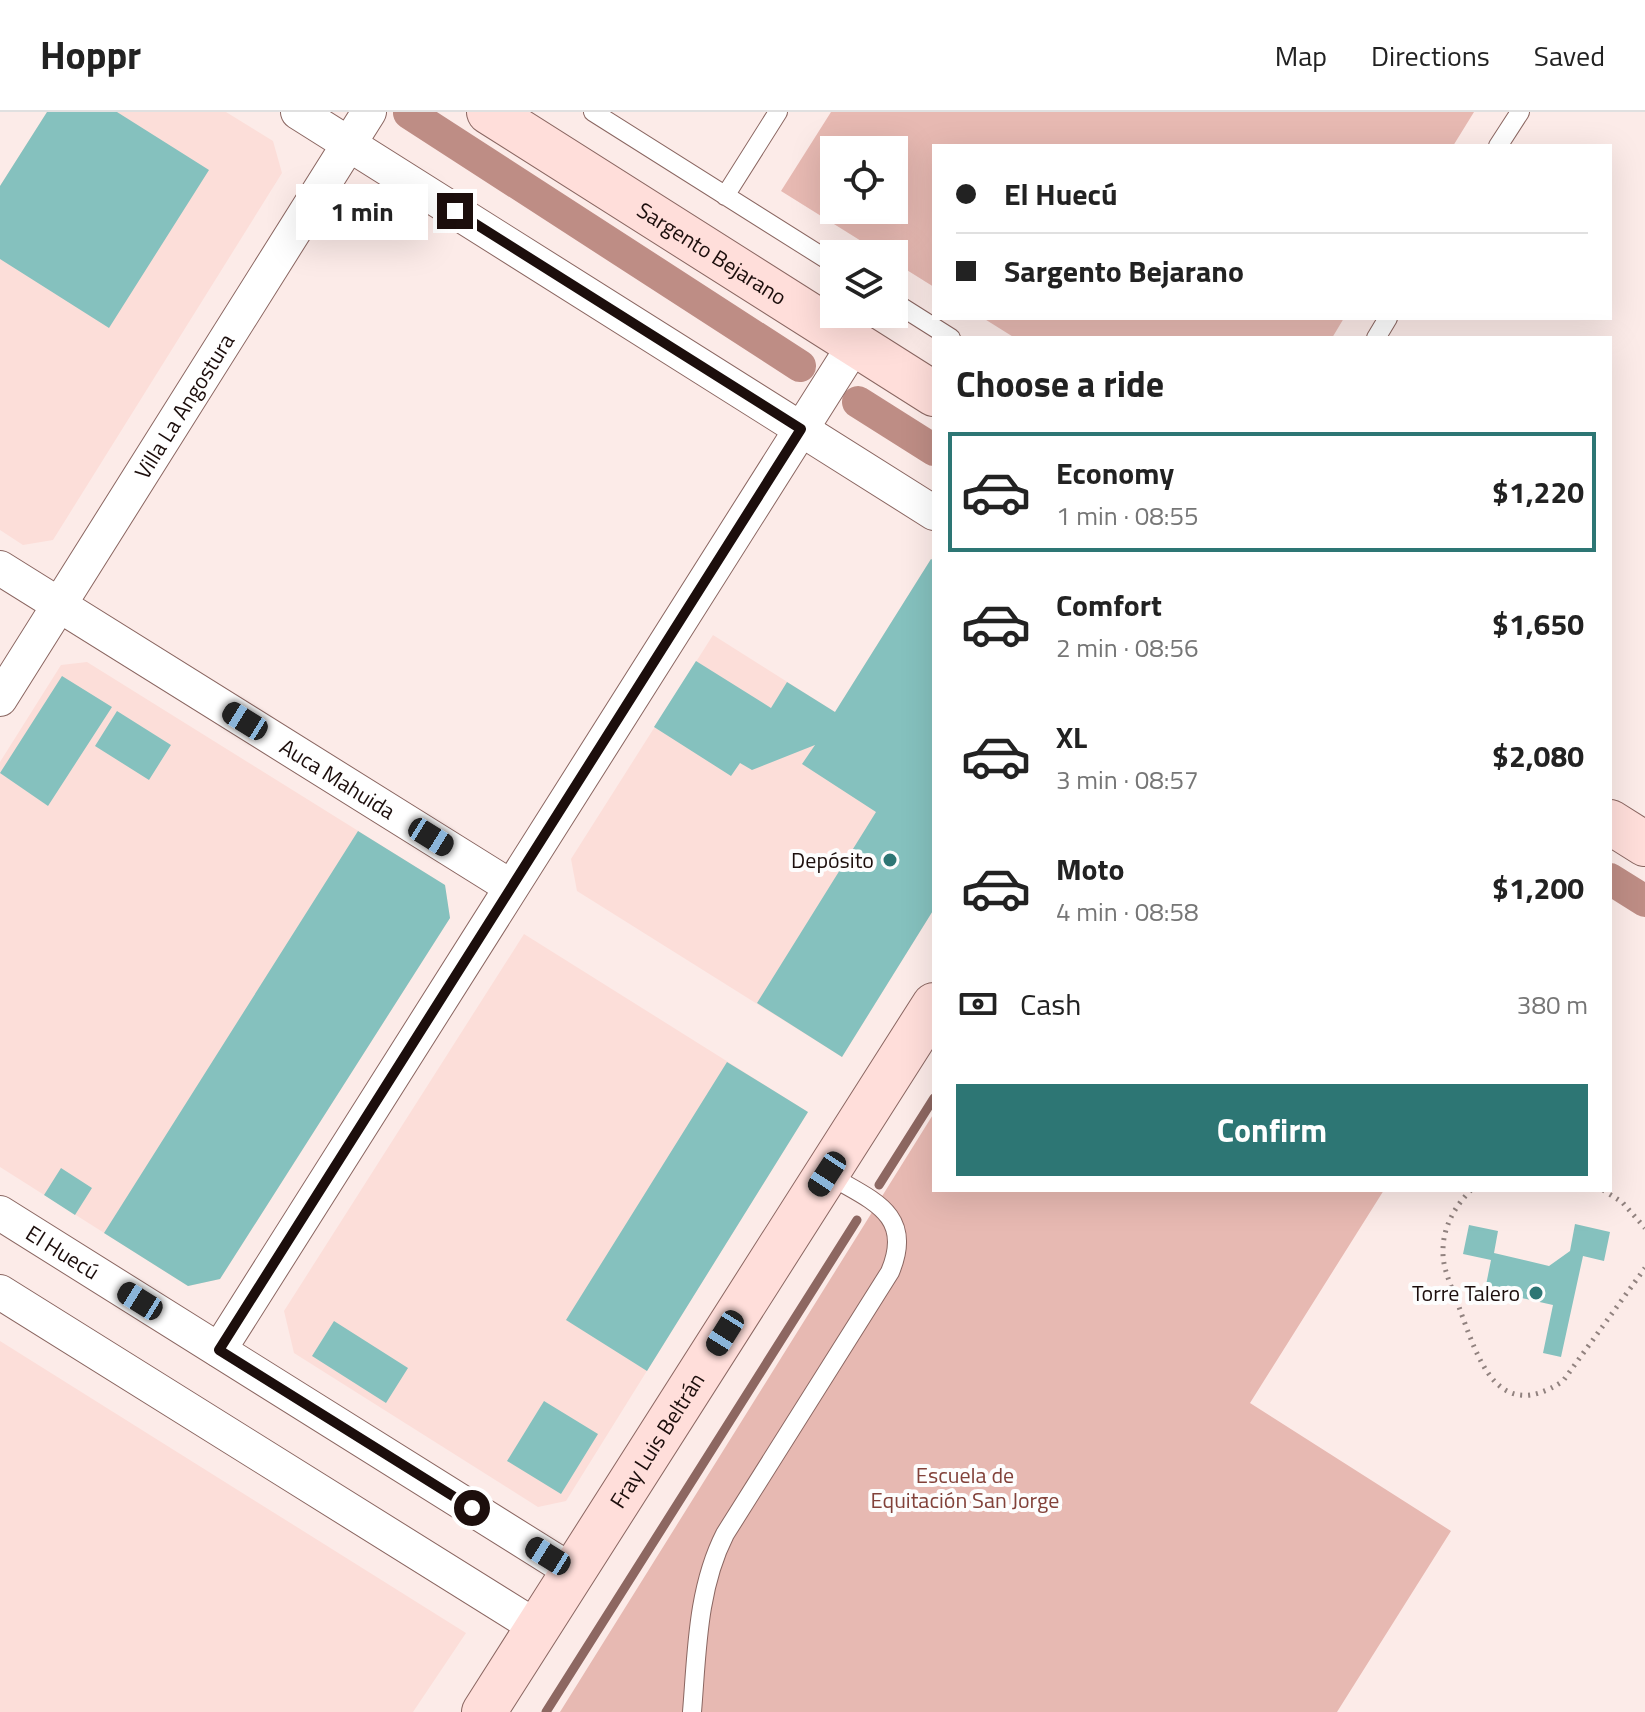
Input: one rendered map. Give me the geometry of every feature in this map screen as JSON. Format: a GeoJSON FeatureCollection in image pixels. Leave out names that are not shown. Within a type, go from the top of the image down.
{"type":"FeatureCollection","features":[{"type":"Feature","properties":{"kind":"street"},"geometry":{"type":"LineString","coordinates":[[298,112],[932,512]]}},
{"type":"Feature","properties":{"kind":"street","name":"Villa La Angostura"},"geometry":{"type":"LineString","coordinates":[[0,699],[369,112]]}},
{"type":"Feature","properties":{"kind":"street","name":"Sargento Bejarano"},"geometry":{"type":"LineString","coordinates":[[489,112],[932,393]]}},
{"type":"Feature","properties":{"kind":"street"},"geometry":{"type":"LineString","coordinates":[[219,1350],[855,344]]}},
{"type":"Feature","properties":{"kind":"street","name":"Auca Mahuida"},"geometry":{"type":"LineString","coordinates":[[0,568],[511,887]]}},
{"type":"Feature","properties":{"kind":"street"},"geometry":{"type":"LineString","coordinates":[[1612,823],[1645,844]]}},
{"type":"Feature","properties":{"kind":"street","name":"Fray Luis Beltrán"},"geometry":{"type":"LineString","coordinates":[[484,1712],[932,1008]]}},
{"type":"Feature","properties":{"kind":"street","name":"El Huecú"},"geometry":{"type":"LineString","coordinates":[[0,1213],[573,1572]]}},
{"type":"Feature","properties":{"kind":"street"},"geometry":{"type":"LineString","coordinates":[[0,1292],[538,1628]]}},
{"type":"Feature","properties":{"kind":"lane"},"geometry":{"type":"LineString","coordinates":[[593,112],[820,255]]}},
{"type":"Feature","properties":{"kind":"lane"},"geometry":{"type":"LineString","coordinates":[[725,196],[778,112]]}},
{"type":"Feature","properties":{"kind":"lane"},"geometry":{"type":"LineString","coordinates":[[1499,144],[1520,112]]}},
{"type":"Feature","properties":{"kind":"lane"},"geometry":{"type":"LineString","coordinates":[[908,311],[948,336]]}},
{"type":"Feature","properties":{"kind":"lane"},"geometry":{"type":"LineString","coordinates":[[692,1712],[702,1603],[714,1556],[895,1260],[898,1235],[886,1213],[827,1174]]}},
{"type":"Feature","properties":{"kind":"path"},"geometry":{"type":"LineString","coordinates":[[1469,1192],[1451,1216],[1442,1253],[1484,1370],[1500,1387],[1524,1395],[1550,1389],[1563,1381],[1645,1268]]}},
{"type":"Feature","properties":{"kind":"path"},"geometry":{"type":"LineString","coordinates":[[1606,1192],[1622,1202],[1645,1228]]}},
{"type":"Feature","properties":{"kind":"shaded area"},"geometry":{"type":"Polygon","coordinates":[[[47,112],[226,112],[273,141],[282,173],[53,540],[23,545],[0,530],[0,186],[47,112]]]}},
{"type":"Feature","properties":{"kind":"shaded area"},"geometry":{"type":"Polygon","coordinates":[[[931,559],[932,912],[842,1057],[577,891],[571,859],[713,635],[835,712],[931,559]]]}},
{"type":"Feature","properties":{"kind":"shaded area"},"geometry":{"type":"Polygon","coordinates":[[[87,662],[445,885],[450,918],[220,1279],[188,1286],[0,1167],[0,762],[61,665],[87,662]]]}},
{"type":"Feature","properties":{"kind":"shaded area"},"geometry":{"type":"Polygon","coordinates":[[[524,934],[808,1112],[566,1501],[538,1507],[294,1353],[284,1311],[524,934]]]}},
{"type":"Feature","properties":{"kind":"shaded area"},"geometry":{"type":"Polygon","coordinates":[[[0,1341],[466,1633],[413,1712],[0,1712],[0,1341]]]}},
{"type":"Feature","properties":{"kind":"green space"},"geometry":{"type":"Polygon","coordinates":[[[831,112],[1474,112],[1454,144],[932,144],[932,286],[908,271],[908,240],[860,240],[834,224],[908,224],[908,136],[820,136],[820,215],[781,191],[831,112]]]}},
{"type":"Feature","properties":{"kind":"green space"},"geometry":{"type":"Polygon","coordinates":[[[986,320],[1343,320],[1333,336],[1012,336],[986,320]]]}},
{"type":"Feature","properties":{"kind":"green space","name":"Escuela de Equitación San Jorge"},"geometry":{"type":"Polygon","coordinates":[[[932,1116],[932,1192],[1383,1192],[1250,1403],[1451,1531],[1337,1712],[560,1712],[932,1116]]]}},
{"type":"Feature","properties":{"kind":"building"},"geometry":{"type":"Polygon","coordinates":[[[47,112],[117,112],[209,170],[109,328],[0,259],[0,186],[47,112]]]}},
{"type":"Feature","properties":{"kind":"building"},"geometry":{"type":"Polygon","coordinates":[[[931,559],[932,912],[842,1057],[757,1003],[876,812],[802,764],[815,745],[752,770],[740,763],[731,776],[654,727],[696,661],[771,708],[787,682],[835,712],[931,559]]]}},
{"type":"Feature","properties":{"kind":"building"},"geometry":{"type":"Polygon","coordinates":[[[62,676],[112,707],[48,806],[0,773],[62,676]]]}},
{"type":"Feature","properties":{"kind":"building"},"geometry":{"type":"Polygon","coordinates":[[[117,711],[171,745],[149,780],[95,746],[117,711]]]}},
{"type":"Feature","properties":{"kind":"building"},"geometry":{"type":"Polygon","coordinates":[[[358,831],[445,885],[450,918],[220,1279],[188,1286],[104,1233],[358,831]]]}},
{"type":"Feature","properties":{"kind":"building"},"geometry":{"type":"Polygon","coordinates":[[[727,1062],[808,1112],[647,1371],[566,1320],[727,1062]]]}},
{"type":"Feature","properties":{"kind":"building"},"geometry":{"type":"Polygon","coordinates":[[[61,1168],[92,1188],[75,1215],[44,1195],[61,1168]]]}},
{"type":"Feature","properties":{"kind":"building","name":"Torre Talero"},"geometry":{"type":"Polygon","coordinates":[[[1575,1224],[1610,1232],[1604,1261],[1583,1256],[1561,1357],[1543,1353],[1553,1305],[1485,1290],[1491,1260],[1463,1254],[1469,1225],[1498,1231],[1494,1253],[1549,1266],[1570,1251],[1575,1224]]]}},
{"type":"Feature","properties":{"kind":"building"},"geometry":{"type":"Polygon","coordinates":[[[334,1321],[408,1368],[386,1403],[312,1356],[334,1321]]]}},
{"type":"Feature","properties":{"kind":"building"},"geometry":{"type":"Polygon","coordinates":[[[544,1401],[598,1434],[561,1494],[507,1461],[544,1401]]]}},
{"type":"Feature","properties":{"kind":"waterway"},"geometry":{"type":"LineString","coordinates":[[409,113],[800,366]]}},
{"type":"Feature","properties":{"kind":"waterway"},"geometry":{"type":"LineString","coordinates":[[858,402],[932,449]]}},
{"type":"Feature","properties":{"kind":"waterway"},"geometry":{"type":"LineString","coordinates":[[1612,880],[1645,901]]}},
{"type":"Feature","properties":{"kind":"waterway"},"geometry":{"type":"LineString","coordinates":[[879,1185],[932,1101]]}},
{"type":"Feature","properties":{"kind":"waterway"},"geometry":{"type":"LineString","coordinates":[[546,1712],[857,1220]]}},
{"type":"Feature","properties":{"kind":"place","name":"Depósito"},"geometry":{"type":"Point","coordinates":[890,860]}},
{"type":"Feature","properties":{"kind":"place","name":"Torre Talero"},"geometry":{"type":"Point","coordinates":[1536,1293]}},
{"type":"Feature","properties":{"kind":"route"},"geometry":{"type":"LineString","coordinates":[[455,211],[801,429],[219,1350],[472,1508]]}}]}
